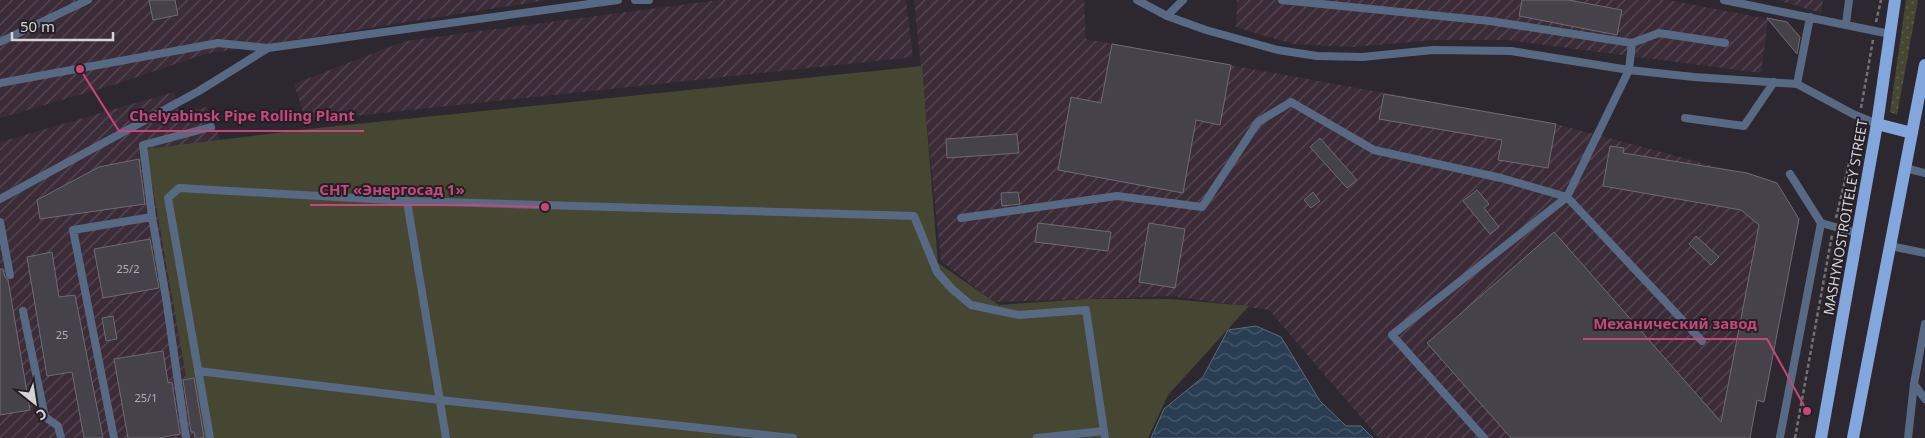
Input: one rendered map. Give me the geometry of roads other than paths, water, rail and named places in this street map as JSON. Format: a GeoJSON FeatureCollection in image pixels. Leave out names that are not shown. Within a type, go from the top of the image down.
{"type":"FeatureCollection","features":[{"type":"Feature","properties":{"kind":"main road","name":"MASHYNOSTROITELEY STREET"},"geometry":{"type":"LineString","coordinates":[[1821,438],[1877,124],[1895,0]]}},
{"type":"Feature","properties":{"kind":"main road"},"geometry":{"type":"LineString","coordinates":[[1852,438],[1925,65]]}},
{"type":"Feature","properties":{"kind":"main road"},"geometry":{"type":"LineString","coordinates":[[1877,124],[1912,133]]}},
{"type":"Feature","properties":{"kind":"lane"},"geometry":{"type":"LineString","coordinates":[[0,42],[88,0]]}},
{"type":"Feature","properties":{"kind":"lane"},"geometry":{"type":"LineString","coordinates":[[0,83],[218,43],[268,48],[618,0]]}},
{"type":"Feature","properties":{"kind":"lane"},"geometry":{"type":"LineString","coordinates":[[635,0],[650,0]]}},
{"type":"Feature","properties":{"kind":"lane"},"geometry":{"type":"LineString","coordinates":[[1137,0],[1167,16],[1206,30],[1278,50],[1317,56],[1362,57],[1433,50],[1511,50],[1629,70],[1694,77],[1797,84],[1853,114],[1877,124]]}},
{"type":"Feature","properties":{"kind":"lane"},"geometry":{"type":"LineString","coordinates":[[1167,16],[1183,0]]}},
{"type":"Feature","properties":{"kind":"lane"},"geometry":{"type":"LineString","coordinates":[[1282,0],[1490,21],[1632,44],[1659,34],[1725,43]]}},
{"type":"Feature","properties":{"kind":"lane"},"geometry":{"type":"LineString","coordinates":[[1724,0],[1890,34]]}},
{"type":"Feature","properties":{"kind":"lane"},"geometry":{"type":"LineString","coordinates":[[1846,24],[1849,0]]}},
{"type":"Feature","properties":{"kind":"lane"},"geometry":{"type":"LineString","coordinates":[[1797,84],[1810,17]]}},
{"type":"Feature","properties":{"kind":"lane"},"geometry":{"type":"LineString","coordinates":[[1484,438],[1392,335],[1567,197],[1629,70],[1632,44]]}},
{"type":"Feature","properties":{"kind":"lane"},"geometry":{"type":"LineString","coordinates":[[0,199],[199,91],[268,48]]}},
{"type":"Feature","properties":{"kind":"lane"},"geometry":{"type":"LineString","coordinates":[[1685,118],[1744,126],[1774,82]]}},
{"type":"Feature","properties":{"kind":"lane"},"geometry":{"type":"LineString","coordinates":[[961,218],[1117,196],[1202,207],[1258,122],[1291,102],[1374,150],[1501,178],[1567,197],[1702,341]]}},
{"type":"Feature","properties":{"kind":"lane"},"geometry":{"type":"LineString","coordinates":[[186,438],[166,298],[152,217],[143,145],[211,127]]}},
{"type":"Feature","properties":{"kind":"lane"},"geometry":{"type":"LineString","coordinates":[[1905,168],[1925,172]]}},
{"type":"Feature","properties":{"kind":"lane"},"geometry":{"type":"LineString","coordinates":[[1790,174],[1821,223],[1857,233]]}},
{"type":"Feature","properties":{"kind":"lane"},"geometry":{"type":"LineString","coordinates":[[210,438],[168,198],[179,188],[407,202],[914,216],[937,272],[952,289],[971,305],[1019,315],[1086,310],[1104,434],[1037,438]]}},
{"type":"Feature","properties":{"kind":"lane"},"geometry":{"type":"LineString","coordinates":[[407,202],[446,438]]}},
{"type":"Feature","properties":{"kind":"lane"},"geometry":{"type":"LineString","coordinates":[[114,438],[73,230],[152,217]]}},
{"type":"Feature","properties":{"kind":"lane"},"geometry":{"type":"LineString","coordinates":[[0,222],[10,274]]}},
{"type":"Feature","properties":{"kind":"lane"},"geometry":{"type":"LineString","coordinates":[[1780,437],[1821,223]]}},
{"type":"Feature","properties":{"kind":"lane"},"geometry":{"type":"LineString","coordinates":[[1890,246],[1925,253]]}},
{"type":"Feature","properties":{"kind":"lane"},"geometry":{"type":"LineString","coordinates":[[23,311],[46,417],[58,426],[61,438]]}},
{"type":"Feature","properties":{"kind":"lane"},"geometry":{"type":"LineString","coordinates":[[1908,438],[1914,384],[1925,324]]}},
{"type":"Feature","properties":{"kind":"lane"},"geometry":{"type":"LineString","coordinates":[[198,371],[440,400],[793,438]]}},
{"type":"Feature","properties":{"kind":"lane"},"geometry":{"type":"LineString","coordinates":[[1914,384],[1925,399]]}},
{"type":"Feature","properties":{"kind":"water"},"geometry":{"type":"Polygon","coordinates":[[[1256,326],[1281,337],[1320,401],[1346,426],[1361,426],[1373,438],[1151,438],[1164,409],[1203,377],[1228,330],[1256,326]]]}},
{"type":"Feature","properties":{"kind":"place","name":"Chelyabinsk Pipe Rolling Plant"},"geometry":{"type":"Point","coordinates":[80,69]}},
{"type":"Feature","properties":{"kind":"place","name":"СНТ «Энергосад 1»"},"geometry":{"type":"Point","coordinates":[545,207]}},
{"type":"Feature","properties":{"kind":"place","name":"Механический завод"},"geometry":{"type":"Point","coordinates":[1807,411]}}]}
